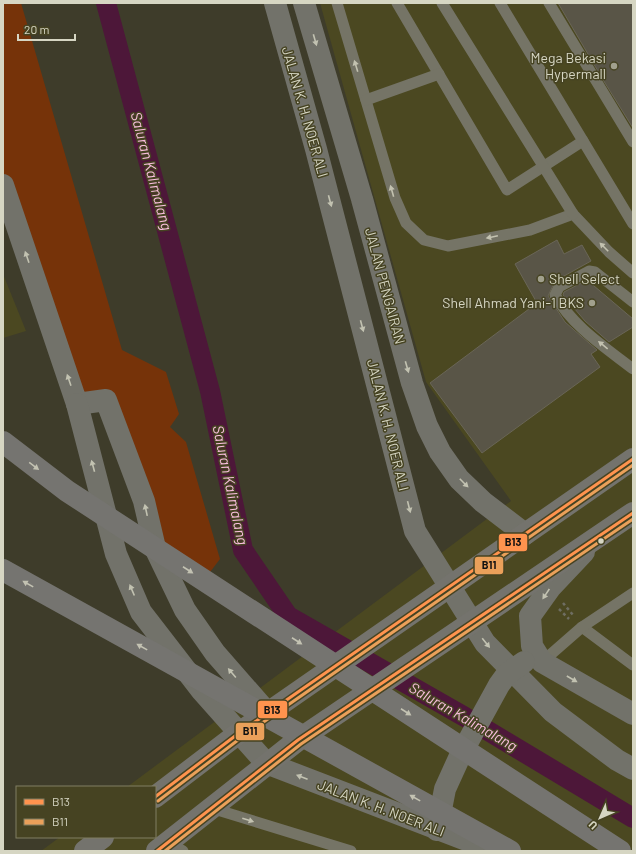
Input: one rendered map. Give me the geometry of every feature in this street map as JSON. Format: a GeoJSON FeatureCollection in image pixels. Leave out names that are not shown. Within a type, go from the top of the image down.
{"type":"FeatureCollection","features":[{"type":"Feature","properties":{"kind":"highway"},"geometry":{"type":"LineString","coordinates":[[3,442],[67,491],[620,851]]}},
{"type":"Feature","properties":{"kind":"highway"},"geometry":{"type":"LineString","coordinates":[[156,796],[266,713],[633,459]]}},
{"type":"Feature","properties":{"kind":"highway"},"geometry":{"type":"LineString","coordinates":[[169,848],[211,808],[298,740],[633,513]]}},
{"type":"Feature","properties":{"kind":"highway"},"geometry":{"type":"LineString","coordinates":[[3,570],[510,851]]}},
{"type":"Feature","properties":{"kind":"highway"},"geometry":{"type":"LineString","coordinates":[[85,851],[102,838]]}},
{"type":"Feature","properties":{"kind":"main road","name":"JALAN K. H. NOER ALI"},"geometry":{"type":"LineString","coordinates":[[275,3],[316,149],[415,531],[485,643],[553,712],[617,760],[633,769]]}},
{"type":"Feature","properties":{"kind":"main road","name":"JALAN PENGAIRAN"},"geometry":{"type":"LineString","coordinates":[[304,3],[362,199],[412,384],[427,426],[440,452],[460,479],[483,502],[525,534]]}},
{"type":"Feature","properties":{"kind":"main road"},"geometry":{"type":"LineString","coordinates":[[3,185],[77,404],[116,554],[141,612],[202,691],[266,764]]}},
{"type":"Feature","properties":{"kind":"main road"},"geometry":{"type":"LineString","coordinates":[[77,404],[106,400],[144,501],[155,548],[184,610],[215,653],[266,713],[298,740]]}},
{"type":"Feature","properties":{"kind":"main road"},"geometry":{"type":"LineString","coordinates":[[601,534],[550,588],[530,616],[537,654],[633,714]]}},
{"type":"Feature","properties":{"kind":"main road"},"geometry":{"type":"LineString","coordinates":[[437,830],[445,789],[460,756],[499,685],[508,674],[522,662],[537,654]]}},
{"type":"Feature","properties":{"kind":"main road","name":"JALAN K. H. NOER ALI"},"geometry":{"type":"LineString","coordinates":[[266,764],[495,851]]}},
{"type":"Feature","properties":{"kind":"lane"},"geometry":{"type":"LineString","coordinates":[[337,3],[395,198],[406,223],[424,240],[448,246],[530,230],[572,214]]}},
{"type":"Feature","properties":{"kind":"lane"},"geometry":{"type":"LineString","coordinates":[[397,3],[507,190],[583,141]]}},
{"type":"Feature","properties":{"kind":"lane"},"geometry":{"type":"LineString","coordinates":[[442,3],[572,214],[609,252],[633,273]]}},
{"type":"Feature","properties":{"kind":"lane"},"geometry":{"type":"LineString","coordinates":[[500,3],[633,224]]}},
{"type":"Feature","properties":{"kind":"lane"},"geometry":{"type":"LineString","coordinates":[[548,3],[633,142]]}},
{"type":"Feature","properties":{"kind":"lane"},"geometry":{"type":"LineString","coordinates":[[366,100],[439,74]]}},
{"type":"Feature","properties":{"kind":"lane"},"geometry":{"type":"LineString","coordinates":[[633,302],[595,272],[588,271],[560,287],[555,295],[566,312],[633,369]]}},
{"type":"Feature","properties":{"kind":"lane"},"geometry":{"type":"LineString","coordinates":[[537,654],[582,627],[633,593]]}},
{"type":"Feature","properties":{"kind":"lane"},"geometry":{"type":"LineString","coordinates":[[582,627],[633,665]]}},
{"type":"Feature","properties":{"kind":"lane"},"geometry":{"type":"LineString","coordinates":[[211,808],[351,851]]}},
{"type":"Feature","properties":{"kind":"path"},"geometry":{"type":"LineString","coordinates":[[565,615],[569,620]]}},
{"type":"Feature","properties":{"kind":"shaded area"},"geometry":{"type":"Polygon","coordinates":[[[3,3],[21,3],[122,350],[166,372],[179,414],[170,427],[186,442],[220,559],[204,580],[155,548],[106,400],[77,404],[3,185],[3,3]]]}},
{"type":"Feature","properties":{"kind":"shaded area"},"geometry":{"type":"Polygon","coordinates":[[[320,3],[633,3],[633,851],[41,851],[59,838],[156,838],[156,786],[128,786],[511,501],[426,382],[320,3]]]}},
{"type":"Feature","properties":{"kind":"shaded area"},"geometry":{"type":"Polygon","coordinates":[[[3,274],[26,331],[3,338],[3,274]]]}},
{"type":"Feature","properties":{"kind":"building","name":"Mega Bekasi Hypermall"},"geometry":{"type":"Polygon","coordinates":[[[558,3],[633,3],[633,128],[605,83],[558,3]]]}},
{"type":"Feature","properties":{"kind":"building"},"geometry":{"type":"Polygon","coordinates":[[[557,240],[564,254],[582,245],[591,261],[555,281],[548,296],[565,322],[597,350],[591,354],[600,367],[482,453],[430,383],[537,303],[515,264],[557,240]]]}},
{"type":"Feature","properties":{"kind":"building","name":"Shell Ahmad Yani-1 BKS"},"geometry":{"type":"Polygon","coordinates":[[[587,280],[633,319],[633,327],[609,342],[585,321],[563,295],[564,292],[587,280]]]}},
{"type":"Feature","properties":{"kind":"waterway","name":"Saluran Kalimalang"},"geometry":{"type":"LineString","coordinates":[[106,3],[210,391],[243,550],[288,616],[465,717],[633,818]]}},
{"type":"Feature","properties":{"kind":"transit line","name":"B13"},"geometry":{"type":"LineString","coordinates":[[156,796],[239,733],[633,459]]}},
{"type":"Feature","properties":{"kind":"transit line","name":"B11"},"geometry":{"type":"LineString","coordinates":[[158,801],[242,737],[633,465]]}},
{"type":"Feature","properties":{"kind":"transit line","name":"B13"},"geometry":{"type":"LineString","coordinates":[[157,851],[298,740],[633,513]]}},
{"type":"Feature","properties":{"kind":"transit line","name":"B11"},"geometry":{"type":"LineString","coordinates":[[165,851],[301,744],[633,519]]}},
{"type":"Feature","properties":{"kind":"place","name":"Mega Bekasi Hypermall"},"geometry":{"type":"Point","coordinates":[614,66]}},
{"type":"Feature","properties":{"kind":"place","name":"Shell Select"},"geometry":{"type":"Point","coordinates":[541,279]}},
{"type":"Feature","properties":{"kind":"place","name":"Shell Ahmad Yani-1 BKS"},"geometry":{"type":"Point","coordinates":[592,303]}}]}
